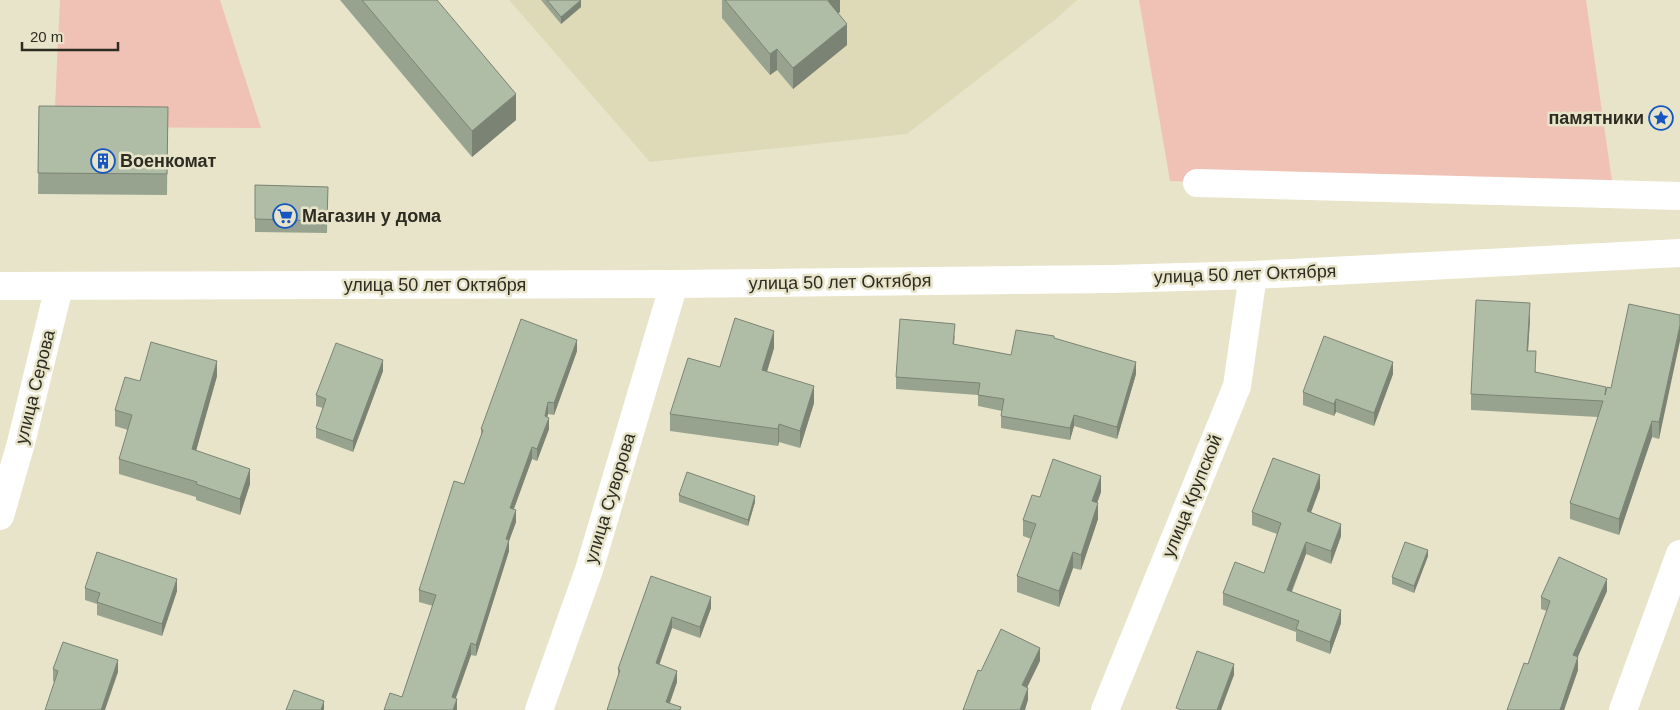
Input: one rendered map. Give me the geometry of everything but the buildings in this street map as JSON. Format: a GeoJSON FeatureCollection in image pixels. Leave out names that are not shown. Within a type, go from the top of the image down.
{"type":"FeatureCollection","features":[{"type":"Feature","properties":{"kind":"street"},"geometry":{"type":"LineString","coordinates":[[1197,183],[1680,196]]}},
{"type":"Feature","properties":{"kind":"street","name":"улица 50 лет Октября"},"geometry":{"type":"LineString","coordinates":[[0,286],[674,284],[1112,279],[1253,275],[1680,253]]}},
{"type":"Feature","properties":{"kind":"street","name":"улица Крупской"},"geometry":{"type":"LineString","coordinates":[[1105,710],[1237,386],[1253,275]]}},
{"type":"Feature","properties":{"kind":"street","name":"улица Суворова"},"geometry":{"type":"LineString","coordinates":[[539,710],[589,570],[674,284]]}},
{"type":"Feature","properties":{"kind":"street","name":"улица Серова"},"geometry":{"type":"LineString","coordinates":[[0,516],[21,443],[59,287]]}},
{"type":"Feature","properties":{"kind":"street"},"geometry":{"type":"LineString","coordinates":[[1623,710],[1680,554]]}},
{"type":"Feature","properties":{"kind":"shaded area"},"geometry":{"type":"Polygon","coordinates":[[[60,0],[220,0],[261,128],[54,127],[60,0]]]}},
{"type":"Feature","properties":{"kind":"shaded area"},"geometry":{"type":"Polygon","coordinates":[[[509,0],[1077,0],[1056,19],[907,134],[650,162],[509,0]]]}},
{"type":"Feature","properties":{"kind":"shaded area"},"geometry":{"type":"Polygon","coordinates":[[[1139,0],[1586,0],[1614,195],[1170,181],[1139,0]]]}},
{"type":"Feature","properties":{"kind":"place","name":"памятники"},"geometry":{"type":"Point","coordinates":[1661,118]}},
{"type":"Feature","properties":{"kind":"place","name":"Военкомат"},"geometry":{"type":"Point","coordinates":[103,161]}},
{"type":"Feature","properties":{"kind":"place","name":"Магазин у дома"},"geometry":{"type":"Point","coordinates":[285,216]}}]}
